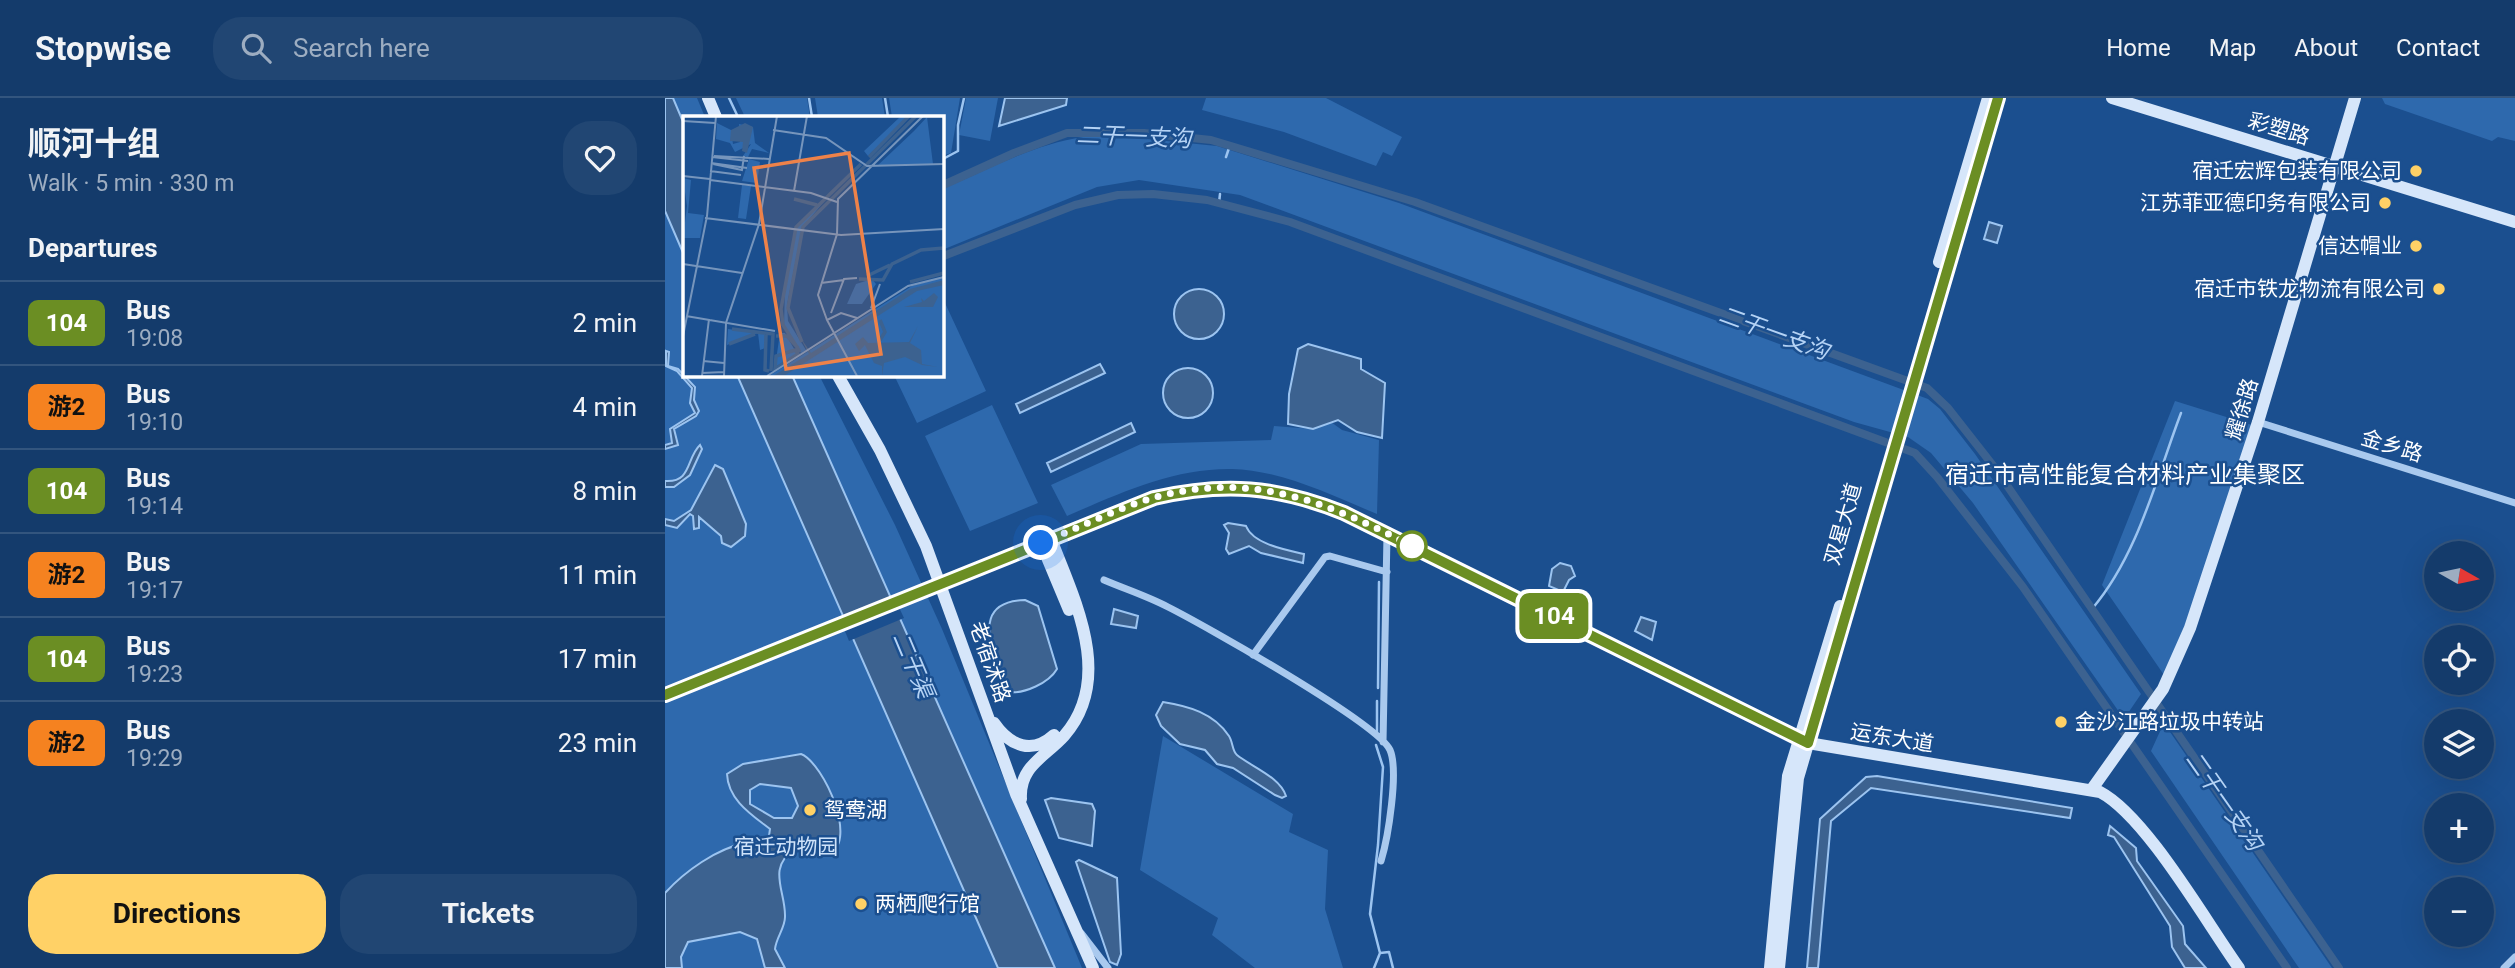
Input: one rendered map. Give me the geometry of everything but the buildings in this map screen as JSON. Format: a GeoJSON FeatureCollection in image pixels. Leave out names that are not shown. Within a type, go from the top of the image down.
{"type":"FeatureCollection","features":[{"type":"Feature","properties":{"kind":"street"},"geometry":{"type":"LineString","coordinates":[[708,98],[716,116]]}},
{"type":"Feature","properties":{"kind":"street"},"geometry":{"type":"LineString","coordinates":[[1913,367],[1988,98]]}},
{"type":"Feature","properties":{"kind":"street"},"geometry":{"type":"LineString","coordinates":[[1913,367],[1998,98]]}},
{"type":"Feature","properties":{"kind":"street","name":"彩塑路"},"geometry":{"type":"LineString","coordinates":[[2112,98],[2515,222]]}},
{"type":"Feature","properties":{"kind":"street","name":"耀徐路"},"geometry":{"type":"LineString","coordinates":[[2092,789],[2163,689],[2190,628],[2258,422],[2355,98]]}},
{"type":"Feature","properties":{"kind":"street","name":"双星大道"},"geometry":{"type":"LineString","coordinates":[[1770,968],[1788,776],[1803,741],[1913,367]]}},
{"type":"Feature","properties":{"kind":"street","name":"老宿沭路"},"geometry":{"type":"LineString","coordinates":[[838,376],[880,450],[926,546],[1022,810],[1093,968]]}},
{"type":"Feature","properties":{"kind":"street","name":"金乡路"},"geometry":{"type":"LineString","coordinates":[[2258,422],[2515,503]]}},
{"type":"Feature","properties":{"kind":"street","name":"运东大道"},"geometry":{"type":"LineString","coordinates":[[665,695],[1154,498],[1184,491],[1236,486],[1305,498],[1387,534],[1803,741],[2092,789],[2118,801],[2139,825],[2239,968]]}},
{"type":"Feature","properties":{"kind":"street"},"geometry":{"type":"LineString","coordinates":[[1383,742],[1387,534]]}},
{"type":"Feature","properties":{"kind":"street"},"geometry":{"type":"LineString","coordinates":[[988,715],[1010,741],[1026,747],[1036,747],[1062,726],[1077,694],[1082,670],[1078,636],[1046,541]]}},
{"type":"Feature","properties":{"kind":"street"},"geometry":{"type":"LineString","coordinates":[[1022,810],[1024,775],[1069,730],[1081,706],[1089,671],[1082,624],[1046,541]]}},
{"type":"Feature","properties":{"kind":"street"},"geometry":{"type":"LineString","coordinates":[[1253,654],[1325,557],[1330,556],[1387,572]]}},
{"type":"Feature","properties":{"kind":"street"},"geometry":{"type":"LineString","coordinates":[[1104,580],[1165,606],[1253,654],[1350,716],[1388,746],[1392,760],[1390,814],[1381,860]]}},
{"type":"Feature","properties":{"kind":"street","name":"双星大道"},"geometry":{"type":"LineString","coordinates":[[1779,968],[1803,741]]}},
{"type":"Feature","properties":{"kind":"street"},"geometry":{"type":"LineString","coordinates":[[1073,925],[1108,968]]}},
{"type":"Feature","properties":{"kind":"street"},"geometry":{"type":"LineString","coordinates":[[2504,968],[2515,957]]}},
{"type":"Feature","properties":{"kind":"green space","name":"宿迁动物园"},"geometry":{"type":"Polygon","coordinates":[[[665,98],[697,98],[705,116],[683,116],[683,376],[820,376],[895,525],[942,629],[1082,968],[665,968],[665,98]]]}},
{"type":"Feature","properties":{"kind":"green space"},"geometry":{"type":"Polygon","coordinates":[[[736,98],[807,98],[810,116],[745,116],[736,98]]]}},
{"type":"Feature","properties":{"kind":"green space"},"geometry":{"type":"Polygon","coordinates":[[[815,98],[882,98],[885,116],[818,116],[815,98]]]}},
{"type":"Feature","properties":{"kind":"green space"},"geometry":{"type":"Polygon","coordinates":[[[889,98],[960,98],[951,153],[943,156],[943,116],[892,116],[889,98]]]}},
{"type":"Feature","properties":{"kind":"green space"},"geometry":{"type":"Polygon","coordinates":[[[966,98],[998,98],[990,141],[959,135],[966,98]]]}},
{"type":"Feature","properties":{"kind":"green space"},"geometry":{"type":"Polygon","coordinates":[[[1206,98],[1326,98],[1402,137],[1392,156],[1383,152],[1376,166],[1284,132],[1202,110],[1206,98]]]}},
{"type":"Feature","properties":{"kind":"green space"},"geometry":{"type":"Polygon","coordinates":[[[2382,98],[2515,98],[2515,141],[2498,137],[2492,141],[2385,104],[2382,98]]]}},
{"type":"Feature","properties":{"kind":"green space"},"geometry":{"type":"Polygon","coordinates":[[[1083,137],[1126,137],[1217,146],[1399,203],[1928,399],[1940,409],[1975,454],[2141,694],[2124,719],[1973,503],[1931,453],[1908,437],[1854,422],[1240,195],[1139,180],[1097,187],[943,250],[943,189],[993,166],[1065,140],[1083,137]]]}},
{"type":"Feature","properties":{"kind":"green space"},"geometry":{"type":"Polygon","coordinates":[[[943,304],[986,391],[917,423],[894,376],[943,376],[943,304]]]}},
{"type":"Feature","properties":{"kind":"green space"},"geometry":{"type":"Polygon","coordinates":[[[2175,401],[2252,425],[2182,639],[2164,675],[2102,585],[2175,401]]]}},
{"type":"Feature","properties":{"kind":"green space"},"geometry":{"type":"Polygon","coordinates":[[[992,405],[1038,503],[970,531],[925,436],[992,405]]]}},
{"type":"Feature","properties":{"kind":"green space"},"geometry":{"type":"Polygon","coordinates":[[[1331,422],[1342,430],[1379,440],[1377,514],[1306,485],[1250,470],[1210,470],[1168,477],[1067,516],[1051,485],[1141,444],[1271,440],[1274,426],[1313,429],[1331,422]]]}},
{"type":"Feature","properties":{"kind":"green space"},"geometry":{"type":"Polygon","coordinates":[[[2162,727],[2168,729],[2332,968],[2299,968],[2151,751],[2162,727]]]}},
{"type":"Feature","properties":{"kind":"green space"},"geometry":{"type":"Polygon","coordinates":[[[1163,736],[1293,814],[1289,832],[1328,850],[1325,909],[1343,968],[1255,968],[1212,935],[1218,918],[1140,870],[1163,736]]]}},
{"type":"Feature","properties":{"kind":"water"},"geometry":{"type":"Polygon","coordinates":[[[665,98],[673,98],[683,122],[683,253],[665,211],[665,98]]]}},
{"type":"Feature","properties":{"kind":"water"},"geometry":{"type":"Polygon","coordinates":[[[1005,98],[1067,98],[1066,105],[999,126],[1005,98]]]}},
{"type":"Feature","properties":{"kind":"water"},"geometry":{"type":"Polygon","coordinates":[[[1989,222],[2002,226],[1997,243],[1984,239],[1989,222]]]}},
{"type":"Feature","properties":{"kind":"water"},"geometry":{"type":"Polygon","coordinates":[[[1199,289],[1217,296],[1224,314],[1217,332],[1199,339],[1181,332],[1174,314],[1181,296],[1199,289]]]}},
{"type":"Feature","properties":{"kind":"water"},"geometry":{"type":"Polygon","coordinates":[[[1308,344],[1361,359],[1361,369],[1385,383],[1382,438],[1357,432],[1338,420],[1313,429],[1288,424],[1289,394],[1298,349],[1308,344]]]}},
{"type":"Feature","properties":{"kind":"water"},"geometry":{"type":"Polygon","coordinates":[[[666,351],[669,352],[668,366],[678,369],[695,387],[694,400],[699,411],[696,416],[674,429],[678,445],[665,449],[665,445],[672,443],[670,429],[695,413],[690,403],[692,388],[677,371],[666,366],[666,351]]]}},
{"type":"Feature","properties":{"kind":"water"},"geometry":{"type":"Polygon","coordinates":[[[1100,364],[1105,373],[1020,413],[1016,404],[1100,364]]]}},
{"type":"Feature","properties":{"kind":"water"},"geometry":{"type":"Polygon","coordinates":[[[1188,368],[1206,375],[1213,393],[1206,411],[1188,418],[1170,411],[1163,393],[1170,375],[1188,368]]]}},
{"type":"Feature","properties":{"kind":"water","name":"二干渠"},"geometry":{"type":"Polygon","coordinates":[[[737,376],[792,376],[1055,968],[998,968],[737,376]]]}},
{"type":"Feature","properties":{"kind":"water"},"geometry":{"type":"Polygon","coordinates":[[[1131,423],[1135,432],[1051,472],[1047,463],[1131,423]]]}},
{"type":"Feature","properties":{"kind":"water"},"geometry":{"type":"Polygon","coordinates":[[[700,445],[702,449],[690,475],[674,487],[665,487],[665,481],[674,481],[684,474],[700,445]]]}},
{"type":"Feature","properties":{"kind":"water"},"geometry":{"type":"Polygon","coordinates":[[[715,465],[723,469],[746,524],[745,536],[731,547],[722,543],[721,536],[699,517],[699,528],[694,529],[693,516],[690,514],[677,528],[665,525],[665,519],[674,521],[691,510],[715,465]]]}},
{"type":"Feature","properties":{"kind":"water"},"geometry":{"type":"Polygon","coordinates":[[[1228,523],[1246,526],[1263,542],[1304,554],[1303,563],[1261,553],[1249,546],[1229,554],[1226,549],[1229,533],[1224,525],[1228,523]]]}},
{"type":"Feature","properties":{"kind":"water"},"geometry":{"type":"Polygon","coordinates":[[[1560,563],[1571,566],[1575,576],[1569,580],[1563,592],[1549,586],[1552,569],[1560,563]]]}},
{"type":"Feature","properties":{"kind":"water"},"geometry":{"type":"Polygon","coordinates":[[[1025,600],[1038,606],[1057,669],[1048,679],[1036,686],[1009,692],[993,649],[989,628],[995,611],[1001,605],[1025,600]]]}},
{"type":"Feature","properties":{"kind":"water"},"geometry":{"type":"Polygon","coordinates":[[[1114,609],[1138,616],[1136,628],[1111,624],[1114,609]]]}},
{"type":"Feature","properties":{"kind":"water"},"geometry":{"type":"Polygon","coordinates":[[[1641,617],[1656,622],[1652,640],[1635,631],[1641,617]]]}},
{"type":"Feature","properties":{"kind":"water"},"geometry":{"type":"Polygon","coordinates":[[[1163,702],[1191,708],[1216,722],[1229,736],[1237,755],[1278,783],[1286,796],[1282,798],[1275,795],[1233,768],[1217,764],[1205,750],[1180,744],[1161,726],[1156,715],[1163,702]]]}},
{"type":"Feature","properties":{"kind":"water"},"geometry":{"type":"Polygon","coordinates":[[[801,754],[810,761],[820,772],[835,804],[840,821],[840,837],[836,848],[822,856],[795,849],[781,864],[779,880],[785,917],[775,949],[785,968],[765,968],[757,939],[740,932],[688,942],[681,957],[682,968],[665,968],[665,893],[691,869],[713,855],[749,842],[768,843],[770,829],[742,806],[728,783],[727,774],[743,764],[801,754]],[[760,784],[750,790],[750,804],[774,818],[792,818],[798,806],[791,788],[760,784]]]}},
{"type":"Feature","properties":{"kind":"water"},"geometry":{"type":"Polygon","coordinates":[[[1877,776],[2072,808],[2070,818],[1871,788],[1831,821],[1818,968],[1807,968],[1820,819],[1866,777],[1877,776]]]}},
{"type":"Feature","properties":{"kind":"water"},"geometry":{"type":"Polygon","coordinates":[[[1051,798],[1092,804],[1095,811],[1092,846],[1059,838],[1045,800],[1051,798]]]}},
{"type":"Feature","properties":{"kind":"water"},"geometry":{"type":"Polygon","coordinates":[[[2110,826],[2136,848],[2137,861],[2183,926],[2185,944],[2206,968],[2185,968],[2172,947],[2170,926],[2114,837],[2108,835],[2110,826]]]}},
{"type":"Feature","properties":{"kind":"water"},"geometry":{"type":"Polygon","coordinates":[[[1079,860],[1117,878],[1121,954],[1117,965],[1110,962],[1076,862],[1079,860]]]}},
{"type":"Feature","properties":{"kind":"pier"},"geometry":{"type":"Polygon","coordinates":[[[896,601],[904,618],[849,641],[842,624],[896,601]]]}},
{"type":"Feature","properties":{"kind":"waterway"},"geometry":{"type":"LineString","coordinates":[[729,98],[738,116]]}},
{"type":"Feature","properties":{"kind":"waterway"},"geometry":{"type":"LineString","coordinates":[[809,98],[812,116]]}},
{"type":"Feature","properties":{"kind":"waterway"},"geometry":{"type":"LineString","coordinates":[[885,98],[888,116]]}},
{"type":"Feature","properties":{"kind":"waterway"},"geometry":{"type":"LineString","coordinates":[[943,159],[958,151],[958,125],[964,98]]}},
{"type":"Feature","properties":{"kind":"waterway","name":"二干一支沟"},"geometry":{"type":"LineString","coordinates":[[943,185],[1067,133],[1144,133],[1211,140],[1415,202],[1927,388],[1948,408],[1995,468],[2339,968]]}},
{"type":"Feature","properties":{"kind":"waterway"},"geometry":{"type":"LineString","coordinates":[[1226,157],[1230,145]]}},
{"type":"Feature","properties":{"kind":"waterway"},"geometry":{"type":"LineString","coordinates":[[943,256],[1075,205],[1118,195],[1153,194],[1207,200],[1290,222],[1915,453],[2023,587],[2287,968]]}},
{"type":"Feature","properties":{"kind":"waterway"},"geometry":{"type":"LineString","coordinates":[[1219,203],[1220,194]]}},
{"type":"Feature","properties":{"kind":"waterway"},"geometry":{"type":"LineString","coordinates":[[2092,609],[2108,588],[2134,541],[2181,413]]}},
{"type":"Feature","properties":{"kind":"waterway"},"geometry":{"type":"LineString","coordinates":[[1378,688],[1379,582]]}},
{"type":"Feature","properties":{"kind":"waterway"},"geometry":{"type":"LineString","coordinates":[[1377,701],[1377,732]]}},
{"type":"Feature","properties":{"kind":"waterway"},"geometry":{"type":"LineString","coordinates":[[1374,968],[1380,953],[1370,914],[1383,767],[1376,745]]}},
{"type":"Feature","properties":{"kind":"waterway"},"geometry":{"type":"LineString","coordinates":[[1380,953],[1389,952],[1393,968]]}},
{"type":"Feature","properties":{"kind":"bus line","name":"104"},"geometry":{"type":"LineString","coordinates":[[665,695],[736,669],[1154,498],[1184,491],[1236,486],[1305,498],[1344,513],[1808,743],[1916,368],[1998,98]]}},
{"type":"Feature","properties":{"kind":"place","name":"宿迁宏辉包装有限公司"},"geometry":{"type":"Point","coordinates":[2416,171]}},
{"type":"Feature","properties":{"kind":"place","name":"江苏菲亚德印务有限公司"},"geometry":{"type":"Point","coordinates":[2385,203]}},
{"type":"Feature","properties":{"kind":"place","name":"信达帽业"},"geometry":{"type":"Point","coordinates":[2416,246]}},
{"type":"Feature","properties":{"kind":"place","name":"宿迁市铁龙物流有限公司"},"geometry":{"type":"Point","coordinates":[2439,289]}},
{"type":"Feature","properties":{"kind":"place","name":"金沙江路垃圾中转站"},"geometry":{"type":"Point","coordinates":[2061,722]}},
{"type":"Feature","properties":{"kind":"place","name":"鸳鸯湖"},"geometry":{"type":"Point","coordinates":[810,810]}},
{"type":"Feature","properties":{"kind":"place","name":"两栖爬行馆"},"geometry":{"type":"Point","coordinates":[861,904]}},
{"type":"Feature","properties":{"kind":"district","name":"宿迁市高性能复合材料产业集聚区"},"geometry":{"type":"Point","coordinates":[2125,475]}},
{"type":"Feature","properties":{"kind":"route"},"geometry":{"type":"LineString","coordinates":[[1041,543],[1154,498],[1184,491],[1236,486],[1305,498],[1344,513],[1412,546]]}}]}
